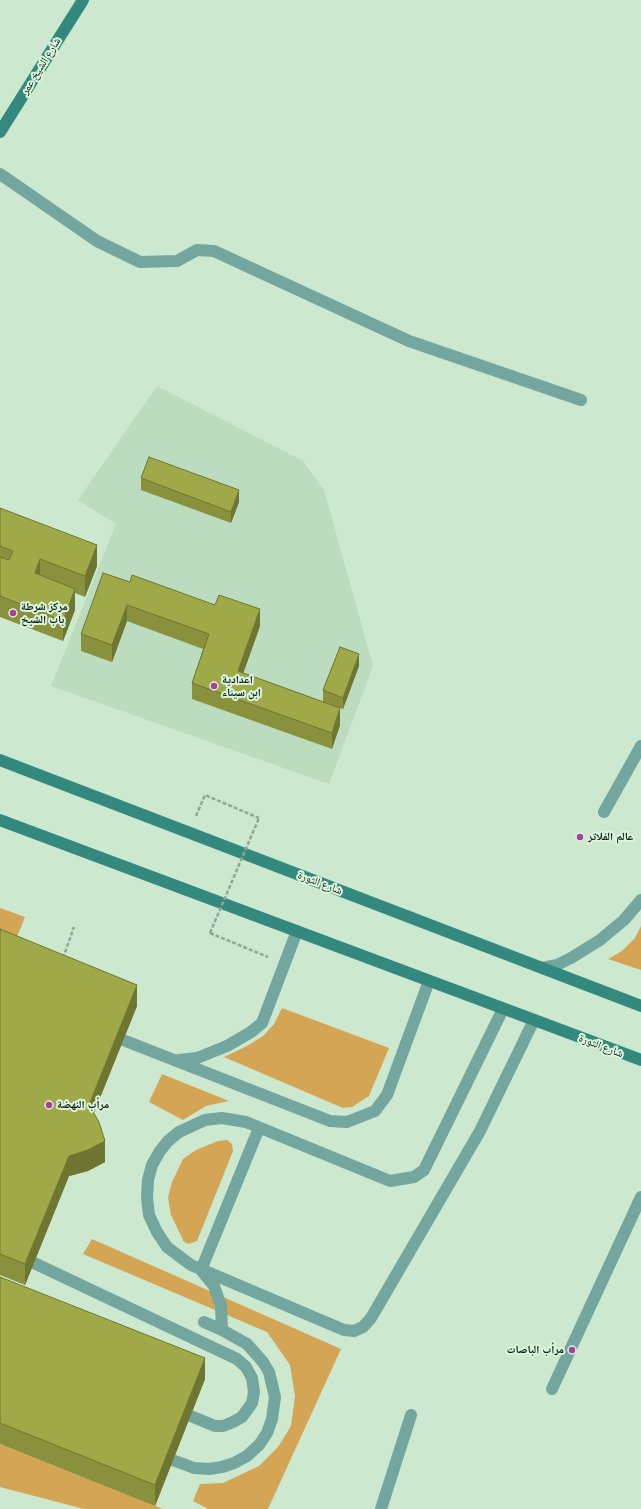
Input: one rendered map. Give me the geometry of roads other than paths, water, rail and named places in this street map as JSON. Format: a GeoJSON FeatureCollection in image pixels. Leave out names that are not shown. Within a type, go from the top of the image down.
{"type":"FeatureCollection","features":[{"type":"Feature","properties":{"kind":"main road","name":"شارع الشيخ عمر"},"geometry":{"type":"LineString","coordinates":[[0,132],[83,0]]}},
{"type":"Feature","properties":{"kind":"main road","name":"شارع الثورة"},"geometry":{"type":"LineString","coordinates":[[3,759],[189,833],[641,1006]]}},
{"type":"Feature","properties":{"kind":"main road","name":"شارع الثورة"},"geometry":{"type":"LineString","coordinates":[[0,820],[641,1060]]}},
{"type":"Feature","properties":{"kind":"street"},"geometry":{"type":"LineString","coordinates":[[0,174],[97,241],[140,262],[177,261],[197,250],[214,251],[409,341],[581,400]]}},
{"type":"Feature","properties":{"kind":"street"},"geometry":{"type":"LineString","coordinates":[[604,812],[641,746]]}},
{"type":"Feature","properties":{"kind":"street"},"geometry":{"type":"LineString","coordinates":[[542,968],[557,965],[600,940],[624,920],[641,900]]}},
{"type":"Feature","properties":{"kind":"street"},"geometry":{"type":"LineString","coordinates":[[297,931],[262,1023],[239,1039],[227,1046],[197,1058],[179,1060],[124,1040],[330,1121],[347,1122],[375,1111],[387,1095],[429,981]]}},
{"type":"Feature","properties":{"kind":"street"},"geometry":{"type":"LineString","coordinates":[[502,1008],[424,1170],[414,1176],[390,1181],[246,1122],[231,1119],[222,1118],[205,1120],[190,1126],[173,1136],[160,1151],[152,1165],[148,1180],[147,1198],[149,1215],[157,1232],[167,1247],[191,1265],[201,1270],[344,1330],[354,1331],[363,1327],[371,1318],[480,1131],[534,1020]]}},
{"type":"Feature","properties":{"kind":"street"},"geometry":{"type":"LineString","coordinates":[[201,1270],[259,1128]]}},
{"type":"Feature","properties":{"kind":"street"},"geometry":{"type":"LineString","coordinates":[[552,1389],[641,1197]]}},
{"type":"Feature","properties":{"kind":"street"},"geometry":{"type":"LineString","coordinates":[[34,1264],[187,1334],[237,1359],[246,1367],[254,1385],[252,1403],[242,1417],[223,1426],[215,1426],[165,1406]]}},
{"type":"Feature","properties":{"kind":"street"},"geometry":{"type":"LineString","coordinates":[[201,1270],[214,1286],[222,1306],[222,1330]]}},
{"type":"Feature","properties":{"kind":"street"},"geometry":{"type":"LineString","coordinates":[[147,1451],[184,1466],[209,1469],[222,1468],[247,1456],[259,1445],[267,1433],[272,1419],[275,1397],[269,1372],[256,1352],[247,1344],[204,1322]]}},
{"type":"Feature","properties":{"kind":"street"},"geometry":{"type":"LineString","coordinates":[[381,1509],[411,1415]]}},
{"type":"Feature","properties":{"kind":"place","name":"مركز شرطة باب الشيخ"},"geometry":{"type":"Point","coordinates":[13,613]}},
{"type":"Feature","properties":{"kind":"place","name":"اعدادية ابن سيناء"},"geometry":{"type":"Point","coordinates":[214,686]}},
{"type":"Feature","properties":{"kind":"place","name":"عالم الفلاتر"},"geometry":{"type":"Point","coordinates":[580,837]}},
{"type":"Feature","properties":{"kind":"place","name":"مرأب النهضة"},"geometry":{"type":"Point","coordinates":[49,1105]}},
{"type":"Feature","properties":{"kind":"place","name":"مرأب الباصات"},"geometry":{"type":"Point","coordinates":[572,1350]}}]}
